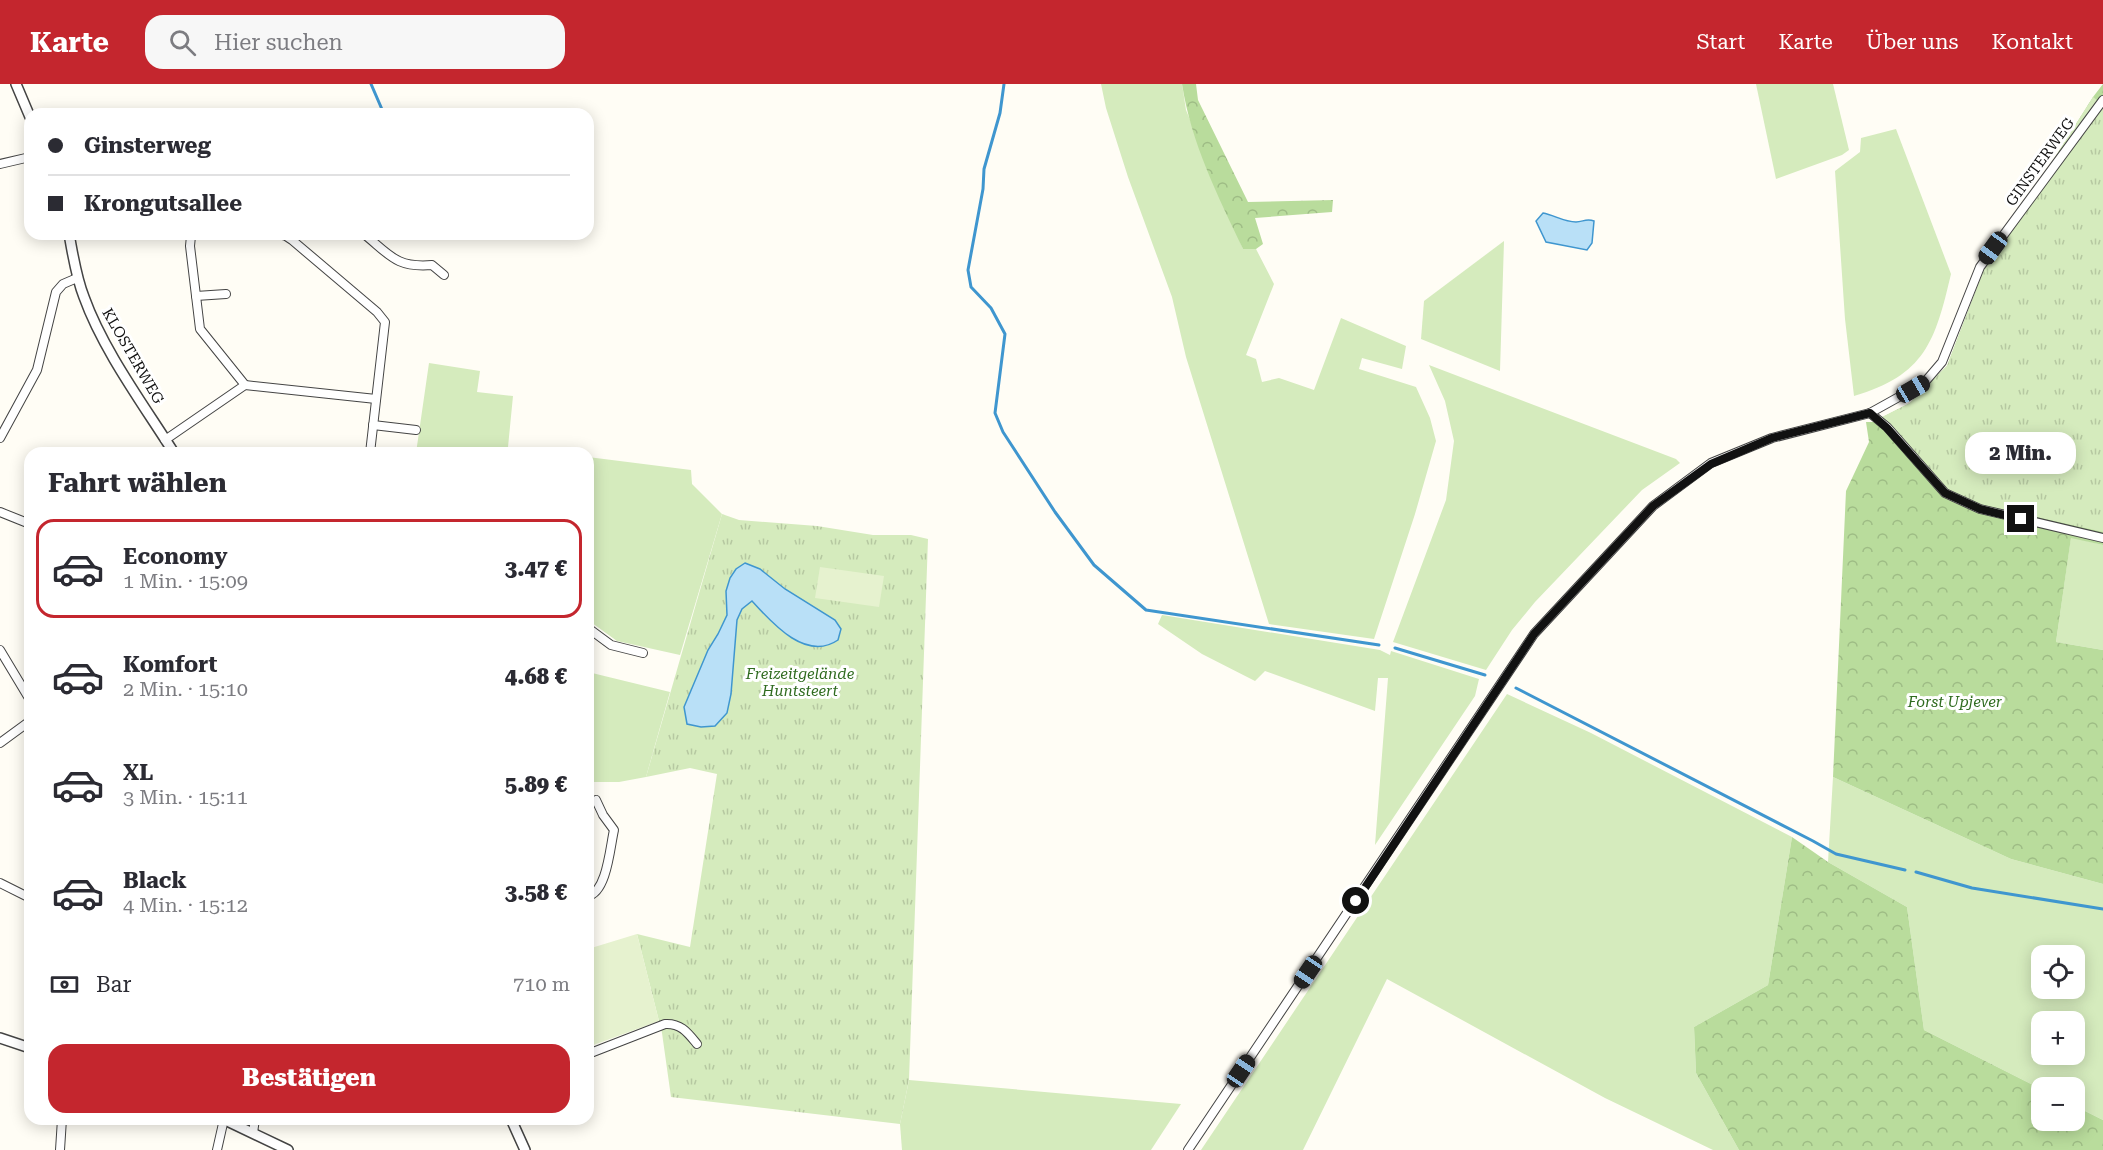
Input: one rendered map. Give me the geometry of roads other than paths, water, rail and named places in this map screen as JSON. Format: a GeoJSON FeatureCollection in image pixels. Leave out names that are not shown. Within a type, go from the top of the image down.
{"type":"FeatureCollection","features":[{"type":"Feature","properties":{"kind":"street"},"geometry":{"type":"LineString","coordinates":[[16,84],[26,108]]}},
{"type":"Feature","properties":{"kind":"street","name":"GINSTERWEG"},"geometry":{"type":"LineString","coordinates":[[1188,1150],[1534,634],[1653,506],[1711,464],[1772,438],[1870,413],[1924,383],[1942,362],[1980,267],[2103,100]]}},
{"type":"Feature","properties":{"kind":"street"},"geometry":{"type":"LineString","coordinates":[[0,164],[24,158]]}},
{"type":"Feature","properties":{"kind":"street","name":"KLOSTERWEG"},"geometry":{"type":"LineString","coordinates":[[70,240],[77,278],[92,318],[170,447]]}},
{"type":"Feature","properties":{"kind":"street"},"geometry":{"type":"LineString","coordinates":[[191,240],[200,329],[245,385]]}},
{"type":"Feature","properties":{"kind":"street"},"geometry":{"type":"LineString","coordinates":[[292,240],[385,322],[371,447]]}},
{"type":"Feature","properties":{"kind":"street"},"geometry":{"type":"LineString","coordinates":[[371,240],[400,263],[416,266],[432,265],[444,275]]}},
{"type":"Feature","properties":{"kind":"street"},"geometry":{"type":"LineString","coordinates":[[0,438],[37,370],[56,292],[63,284],[77,278]]}},
{"type":"Feature","properties":{"kind":"street"},"geometry":{"type":"LineString","coordinates":[[196,296],[226,294]]}},
{"type":"Feature","properties":{"kind":"street"},"geometry":{"type":"LineString","coordinates":[[165,440],[245,385],[376,399]]}},
{"type":"Feature","properties":{"kind":"street"},"geometry":{"type":"LineString","coordinates":[[1870,413],[1887,428],[1945,493],[1980,509],[2103,538]]}},
{"type":"Feature","properties":{"kind":"street"},"geometry":{"type":"LineString","coordinates":[[373,425],[416,430]]}},
{"type":"Feature","properties":{"kind":"street"},"geometry":{"type":"LineString","coordinates":[[0,512],[24,522]]}},
{"type":"Feature","properties":{"kind":"street"},"geometry":{"type":"LineString","coordinates":[[594,632],[611,645],[643,653]]}},
{"type":"Feature","properties":{"kind":"street"},"geometry":{"type":"LineString","coordinates":[[0,650],[24,690]]}},
{"type":"Feature","properties":{"kind":"street"},"geometry":{"type":"LineString","coordinates":[[0,743],[24,725]]}},
{"type":"Feature","properties":{"kind":"street"},"geometry":{"type":"LineString","coordinates":[[594,894],[602,886],[614,830],[596,800]]}},
{"type":"Feature","properties":{"kind":"street"},"geometry":{"type":"LineString","coordinates":[[0,884],[24,895]]}},
{"type":"Feature","properties":{"kind":"street"},"geometry":{"type":"LineString","coordinates":[[594,1051],[673,1023],[685,1029],[697,1044]]}},
{"type":"Feature","properties":{"kind":"street"},"geometry":{"type":"LineString","coordinates":[[0,1038],[24,1046]]}},
{"type":"Feature","properties":{"kind":"street"},"geometry":{"type":"LineString","coordinates":[[60,1150],[62,1125]]}},
{"type":"Feature","properties":{"kind":"street"},"geometry":{"type":"LineString","coordinates":[[217,1150],[222,1125]]}},
{"type":"Feature","properties":{"kind":"street"},"geometry":{"type":"LineString","coordinates":[[236,1125],[288,1150]]}},
{"type":"Feature","properties":{"kind":"street"},"geometry":{"type":"LineString","coordinates":[[253,1133],[254,1125]]}},
{"type":"Feature","properties":{"kind":"street"},"geometry":{"type":"LineString","coordinates":[[515,1125],[525,1150]]}},
{"type":"Feature","properties":{"kind":"water"},"geometry":{"type":"Polygon","coordinates":[[[1543,213],[1572,222],[1594,221],[1592,243],[1587,250],[1546,242],[1536,221],[1543,213]]]}},
{"type":"Feature","properties":{"kind":"water"},"geometry":{"type":"Polygon","coordinates":[[[745,563],[760,569],[785,589],[835,620],[841,629],[838,640],[826,646],[802,643],[780,629],[752,601],[742,609],[737,620],[731,694],[727,713],[715,726],[701,727],[687,724],[684,707],[708,650],[727,615],[726,591],[730,578],[736,569],[745,563]]]}},
{"type":"Feature","properties":{"kind":"waterway"},"geometry":{"type":"LineString","coordinates":[[371,84],[381,108]]}},
{"type":"Feature","properties":{"kind":"waterway"},"geometry":{"type":"LineString","coordinates":[[1004,84],[1000,113],[984,169],[983,189],[968,270],[971,287],[991,308],[1005,334],[995,413],[1003,432],[1055,512],[1094,565],[1146,610],[1379,645]]}},
{"type":"Feature","properties":{"kind":"waterway"},"geometry":{"type":"LineString","coordinates":[[1395,648],[1485,675]]}},
{"type":"Feature","properties":{"kind":"waterway"},"geometry":{"type":"LineString","coordinates":[[1516,688],[1836,854],[1905,870]]}},
{"type":"Feature","properties":{"kind":"waterway"},"geometry":{"type":"LineString","coordinates":[[1916,872],[1972,888],[2103,909]]}},
{"type":"Feature","properties":{"kind":"park label","name":"Freizeitgelände Huntsteert"},"geometry":{"type":"Point","coordinates":[800,682]}},
{"type":"Feature","properties":{"kind":"park label","name":"Forst Upjever"},"geometry":{"type":"Point","coordinates":[1955,702]}}]}
